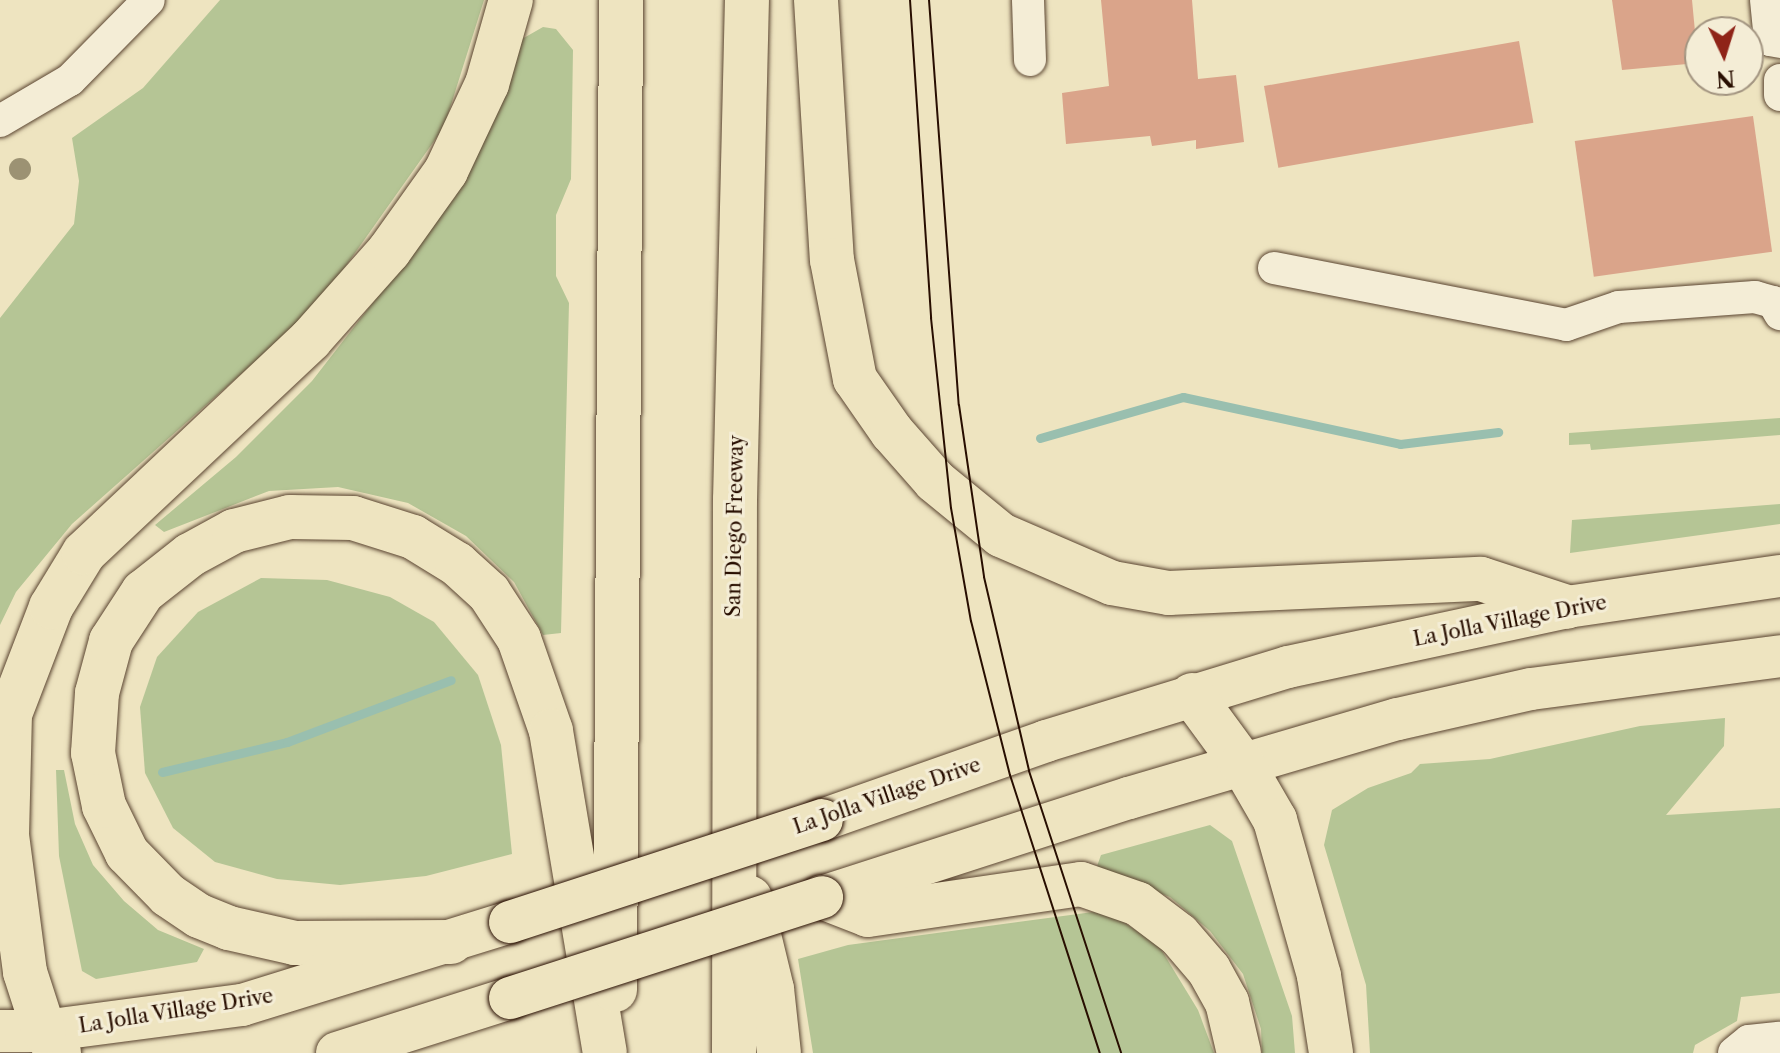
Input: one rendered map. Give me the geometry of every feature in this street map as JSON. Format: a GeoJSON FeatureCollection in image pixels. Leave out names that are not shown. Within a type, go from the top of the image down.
{"type":"FeatureCollection","features":[{"type":"Feature","properties":{"kind":"highway"},"geometry":{"type":"LineString","coordinates":[[52,1042],[25,972],[7,836],[10,714],[51,607],[84,553],[310,340],[389,251],[446,171],[487,84],[511,0]]}},
{"type":"Feature","properties":{"kind":"highway"},"geometry":{"type":"LineString","coordinates":[[615,1053],[621,0]]}},
{"type":"Feature","properties":{"kind":"highway","name":"San Diego Freeway"},"geometry":{"type":"LineString","coordinates":[[734,1053],[732,821],[747,0]]}},
{"type":"Feature","properties":{"kind":"highway"},"geometry":{"type":"LineString","coordinates":[[816,0],[832,260],[855,379],[892,432],[935,481],[1001,535],[1112,583],[1169,593],[1481,579],[1567,607]]}},
{"type":"Feature","properties":{"kind":"highway"},"geometry":{"type":"LineString","coordinates":[[451,942],[295,943],[229,928],[199,916],[168,895],[127,853],[104,806],[93,753],[97,693],[111,641],[143,592],[190,555],[234,531],[290,517],[353,518],[413,537],[457,564],[489,593],[519,639],[544,704],[605,1053]]}},
{"type":"Feature","properties":{"kind":"highway"},"geometry":{"type":"LineString","coordinates":[[1192,695],[1242,763],[1275,820],[1319,976],[1331,1053]]}},
{"type":"Feature","properties":{"kind":"highway"},"geometry":{"type":"LineString","coordinates":[[732,821],[772,989],[779,1053]]}},
{"type":"Feature","properties":{"kind":"highway"},"geometry":{"type":"LineString","coordinates":[[822,897],[868,915],[1081,884],[1138,904],[1179,935],[1209,970],[1227,1002],[1239,1053]]}},
{"type":"Feature","properties":{"kind":"main road","name":"La Jolla Village Drive"},"geometry":{"type":"LineString","coordinates":[[0,1031],[52,1042],[242,1005],[451,942],[1192,695],[1288,667],[1567,607],[1780,576]]}},
{"type":"Feature","properties":{"kind":"main road"},"geometry":{"type":"LineString","coordinates":[[337,1053],[1242,763],[1474,700],[1701,663],[1780,656]]}},
{"type":"Feature","properties":{"kind":"street"},"geometry":{"type":"LineString","coordinates":[[0,121],[70,80],[149,0]]}},
{"type":"Feature","properties":{"kind":"street"},"geometry":{"type":"LineString","coordinates":[[1028,0],[1030,60]]}},
{"type":"Feature","properties":{"kind":"street"},"geometry":{"type":"LineString","coordinates":[[1766,0],[1770,40],[1780,42]]}},
{"type":"Feature","properties":{"kind":"street"},"geometry":{"type":"LineString","coordinates":[[1780,80],[1780,95]]}},
{"type":"Feature","properties":{"kind":"street"},"geometry":{"type":"LineString","coordinates":[[1274,268],[1566,325],[1619,307],[1755,297],[1773,302],[1780,314]]}},
{"type":"Feature","properties":{"kind":"street"},"geometry":{"type":"LineString","coordinates":[[1734,1053],[1749,1041],[1780,1038]]}},
{"type":"Feature","properties":{"kind":"green space"},"geometry":{"type":"Polygon","coordinates":[[[220,0],[484,0],[444,127],[338,277],[284,336],[72,524],[16,592],[0,625],[0,318],[74,224],[79,181],[72,138],[143,88],[220,0]]]}},
{"type":"Feature","properties":{"kind":"green space"},"geometry":{"type":"Polygon","coordinates":[[[543,27],[556,29],[573,50],[571,179],[556,215],[556,276],[569,303],[561,633],[543,635],[514,582],[466,536],[408,503],[338,487],[269,491],[164,532],[155,525],[236,457],[312,381],[455,197],[498,105],[522,39],[543,27]]]}},
{"type":"Feature","properties":{"kind":"green space"},"geometry":{"type":"Polygon","coordinates":[[[1780,418],[1780,435],[1591,450],[1590,444],[1569,445],[1569,433],[1780,418]]]}},
{"type":"Feature","properties":{"kind":"green space"},"geometry":{"type":"Polygon","coordinates":[[[1780,504],[1780,524],[1570,553],[1572,520],[1780,504]]]}},
{"type":"Feature","properties":{"kind":"green space"},"geometry":{"type":"Polygon","coordinates":[[[261,578],[327,580],[390,597],[434,622],[478,675],[501,745],[512,854],[426,876],[340,885],[277,879],[215,862],[173,828],[145,773],[140,707],[157,657],[198,612],[261,578]]]}},
{"type":"Feature","properties":{"kind":"green space"},"geometry":{"type":"Polygon","coordinates":[[[1725,718],[1724,746],[1666,815],[1780,808],[1780,993],[1741,997],[1737,1021],[1695,1045],[1693,1053],[1370,1053],[1366,985],[1324,845],[1332,810],[1368,788],[1411,773],[1420,764],[1490,759],[1640,726],[1725,718]]]}},
{"type":"Feature","properties":{"kind":"green space"},"geometry":{"type":"Polygon","coordinates":[[[56,770],[64,770],[75,824],[93,865],[124,901],[158,930],[204,949],[197,962],[96,979],[82,971],[59,856],[56,770]]]}},
{"type":"Feature","properties":{"kind":"green space"},"geometry":{"type":"Polygon","coordinates":[[[1210,825],[1232,841],[1292,1016],[1295,1053],[1262,1053],[1261,1029],[1243,974],[1210,931],[1170,897],[1096,869],[1101,855],[1210,825]]]}},
{"type":"Feature","properties":{"kind":"green space"},"geometry":{"type":"Polygon","coordinates":[[[1093,912],[1116,917],[1159,946],[1198,1010],[1214,1053],[813,1053],[798,959],[848,945],[1093,912]]]}},
{"type":"Feature","properties":{"kind":"building"},"geometry":{"type":"Polygon","coordinates":[[[1101,0],[1192,0],[1198,79],[1236,75],[1244,142],[1196,149],[1196,140],[1152,146],[1150,136],[1066,144],[1062,93],[1109,86],[1101,0]]]}},
{"type":"Feature","properties":{"kind":"building"},"geometry":{"type":"Polygon","coordinates":[[[1612,0],[1692,0],[1694,16],[1684,16],[1684,64],[1622,70],[1612,0]]]}},
{"type":"Feature","properties":{"kind":"building"},"geometry":{"type":"Polygon","coordinates":[[[1519,41],[1533,123],[1278,168],[1264,86],[1519,41]]]}},
{"type":"Feature","properties":{"kind":"building"},"geometry":{"type":"Polygon","coordinates":[[[1753,116],[1772,252],[1594,277],[1575,141],[1753,116]]]}},
{"type":"Feature","properties":{"kind":"waterway"},"geometry":{"type":"LineString","coordinates":[[1040,438],[1183,397],[1400,444],[1498,432]]}},
{"type":"Feature","properties":{"kind":"waterway"},"geometry":{"type":"LineString","coordinates":[[162,772],[287,742],[451,680]]}},
{"type":"Feature","properties":{"kind":"tram line"},"geometry":{"type":"LineString","coordinates":[[910,0],[931,318],[951,508],[971,621],[1010,775],[1100,1053]]}},
{"type":"Feature","properties":{"kind":"tram line"},"geometry":{"type":"LineString","coordinates":[[929,0],[959,405],[984,577],[1029,771],[1121,1053]]}}]}
